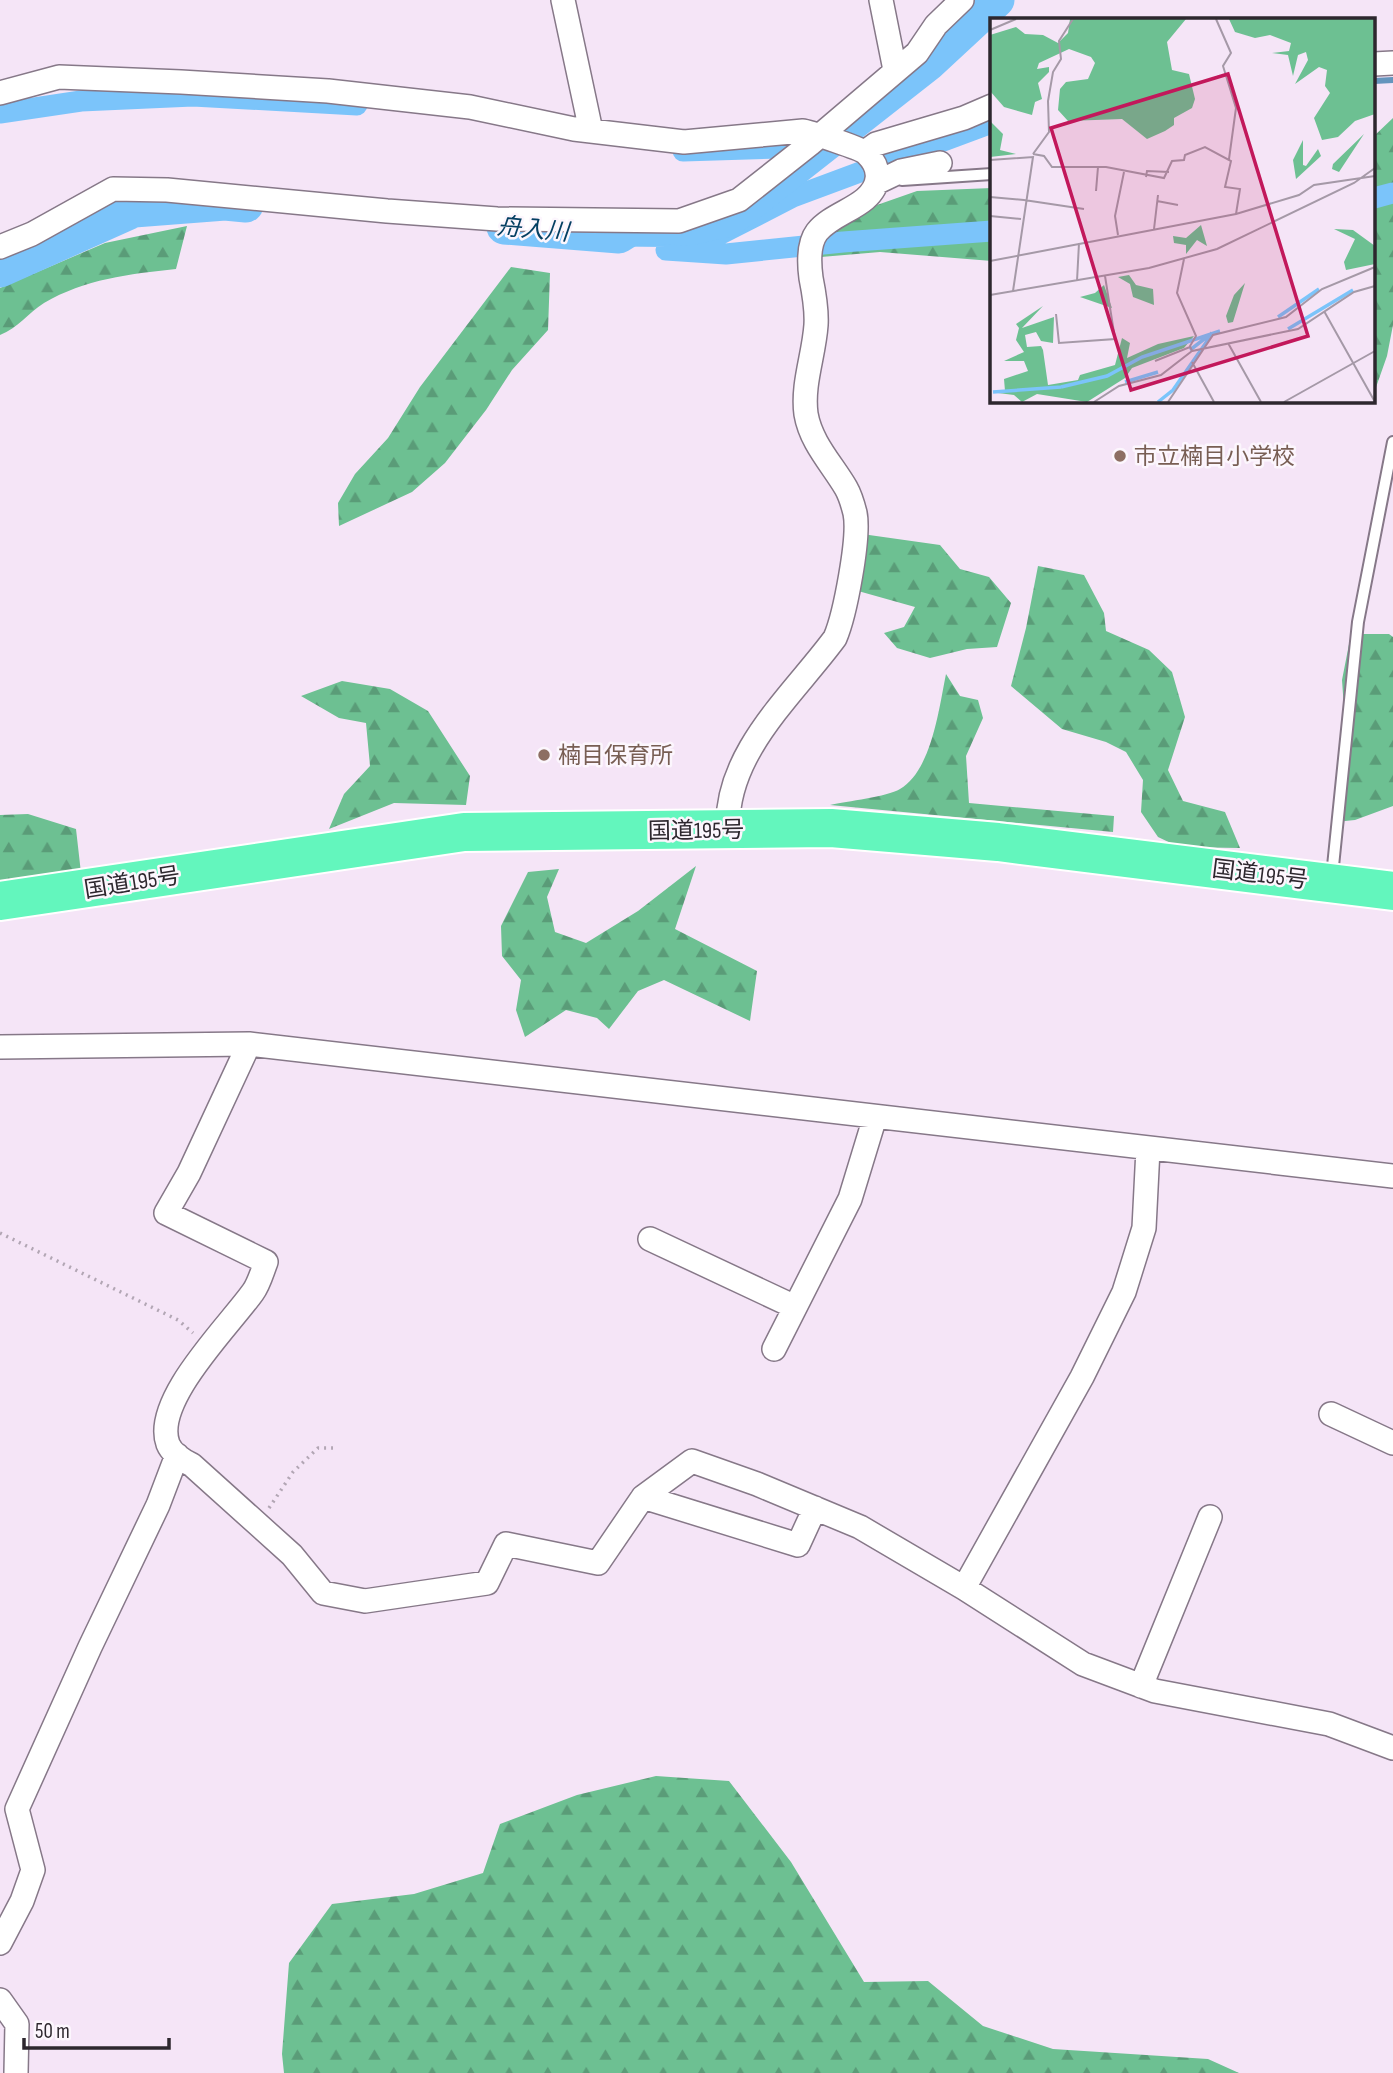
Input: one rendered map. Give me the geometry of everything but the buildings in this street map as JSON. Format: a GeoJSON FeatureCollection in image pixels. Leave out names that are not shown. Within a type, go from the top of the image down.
{"type":"FeatureCollection","features":[{"type":"Feature","properties":{"kind":"highway","name":"国道195号"},"geometry":{"type":"LineString","coordinates":[[0,901],[464,832],[831,828],[998,842],[1393,891]]}},
{"type":"Feature","properties":{"kind":"street"},"geometry":{"type":"LineString","coordinates":[[564,0],[590,131]]}},
{"type":"Feature","properties":{"kind":"street"},"geometry":{"type":"LineString","coordinates":[[881,0],[895,70]]}},
{"type":"Feature","properties":{"kind":"street"},"geometry":{"type":"LineString","coordinates":[[0,247],[32,234],[113,189],[167,190],[497,219],[679,221],[739,200],[827,138],[895,70],[917,53],[936,25],[962,0]]}},
{"type":"Feature","properties":{"kind":"street"},"geometry":{"type":"LineString","coordinates":[[0,93],[59,78],[328,91],[470,107],[573,130],[684,142],[803,131],[827,138],[872,165],[901,171],[940,163]]}},
{"type":"Feature","properties":{"kind":"street"},"geometry":{"type":"LineString","coordinates":[[728,830],[727,810],[740,765],[756,738],[835,638],[847,599],[856,515],[848,491],[815,442],[806,415],[805,399],[816,326],[813,243],[829,222],[876,190],[872,165],[876,144],[964,118],[990,107]]}},
{"type":"Feature","properties":{"kind":"street"},"geometry":{"type":"LineString","coordinates":[[0,1047],[249,1044],[1393,1176]]}},
{"type":"Feature","properties":{"kind":"street"},"geometry":{"type":"LineString","coordinates":[[249,1044],[189,1173],[166,1213],[266,1262],[255,1289],[209,1347],[168,1408],[166,1432],[169,1446],[177,1455],[192,1465],[292,1555],[323,1593],[365,1601],[486,1583],[506,1544],[597,1563],[643,1497],[692,1461],[860,1527],[964,1588],[1083,1664],[1155,1691],[1329,1724],[1393,1748]]}},
{"type":"Feature","properties":{"kind":"street"},"geometry":{"type":"LineString","coordinates":[[774,1349],[850,1199],[875,1117]]}},
{"type":"Feature","properties":{"kind":"street"},"geometry":{"type":"LineString","coordinates":[[964,1588],[1082,1377],[1124,1292],[1144,1228],[1148,1149]]}},
{"type":"Feature","properties":{"kind":"street"},"geometry":{"type":"LineString","coordinates":[[650,1239],[795,1307]]}},
{"type":"Feature","properties":{"kind":"street"},"geometry":{"type":"LineString","coordinates":[[1331,1414],[1393,1443]]}},
{"type":"Feature","properties":{"kind":"street"},"geometry":{"type":"LineString","coordinates":[[0,1943],[22,1901],[33,1870],[16,1809],[158,1505],[177,1455]]}},
{"type":"Feature","properties":{"kind":"street"},"geometry":{"type":"LineString","coordinates":[[643,1497],[798,1545],[815,1508]]}},
{"type":"Feature","properties":{"kind":"street"},"geometry":{"type":"LineString","coordinates":[[1141,1686],[1210,1517]]}},
{"type":"Feature","properties":{"kind":"street"},"geometry":{"type":"LineString","coordinates":[[0,2000],[17,2024],[16,2073]]}},
{"type":"Feature","properties":{"kind":"lane"},"geometry":{"type":"LineString","coordinates":[[872,165],[990,174]]}},
{"type":"Feature","properties":{"kind":"lane"},"geometry":{"type":"LineString","coordinates":[[1332,883],[1358,622],[1393,442]]}},
{"type":"Feature","properties":{"kind":"path"},"geometry":{"type":"LineString","coordinates":[[0,1233],[178,1320],[209,1347]]}},
{"type":"Feature","properties":{"kind":"path"},"geometry":{"type":"LineString","coordinates":[[258,1525],[293,1472],[318,1448],[333,1448]]}},
{"type":"Feature","properties":{"kind":"green space"},"geometry":{"type":"Polygon","coordinates":[[[1393,118],[1393,325],[1387,356],[1376,387],[1376,134],[1393,118]]]}},
{"type":"Feature","properties":{"kind":"green space"},"geometry":{"type":"Polygon","coordinates":[[[990,188],[990,261],[880,252],[821,257],[829,229],[877,205],[917,191],[990,188]]]}},
{"type":"Feature","properties":{"kind":"green space"},"geometry":{"type":"Polygon","coordinates":[[[187,226],[176,269],[124,276],[75,288],[44,303],[0,335],[0,288],[105,243],[187,226]]]}},
{"type":"Feature","properties":{"kind":"green space"},"geometry":{"type":"Polygon","coordinates":[[[511,267],[550,273],[548,330],[512,370],[486,410],[445,463],[412,492],[339,526],[338,503],[355,474],[388,438],[420,387],[511,267]]]}},
{"type":"Feature","properties":{"kind":"green space"},"geometry":{"type":"Polygon","coordinates":[[[862,534],[940,545],[960,569],[989,577],[1011,603],[997,647],[967,649],[930,658],[897,648],[884,633],[904,627],[915,607],[851,589],[862,534]]]}},
{"type":"Feature","properties":{"kind":"green space"},"geometry":{"type":"Polygon","coordinates":[[[1038,566],[1084,575],[1104,613],[1106,631],[1149,650],[1172,672],[1185,717],[1168,770],[1183,801],[1225,812],[1240,848],[1179,847],[1158,837],[1141,812],[1143,780],[1126,752],[1106,742],[1062,729],[1011,686],[1038,566]]]}},
{"type":"Feature","properties":{"kind":"green space"},"geometry":{"type":"Polygon","coordinates":[[[1351,634],[1389,634],[1393,637],[1393,806],[1355,820],[1335,822],[1345,723],[1342,680],[1351,634]]]}},
{"type":"Feature","properties":{"kind":"green space"},"geometry":{"type":"Polygon","coordinates":[[[946,674],[960,696],[978,700],[983,718],[966,756],[969,803],[1114,816],[1113,832],[830,805],[886,794],[900,789],[911,780],[927,753],[946,674]]]}},
{"type":"Feature","properties":{"kind":"green space"},"geometry":{"type":"Polygon","coordinates":[[[342,681],[390,689],[428,711],[470,776],[466,805],[394,803],[329,829],[344,794],[370,766],[366,723],[339,718],[301,696],[342,681]]]}},
{"type":"Feature","properties":{"kind":"green space"},"geometry":{"type":"Polygon","coordinates":[[[28,814],[76,829],[81,873],[0,885],[0,815],[28,814]]]}},
{"type":"Feature","properties":{"kind":"green space"},"geometry":{"type":"Polygon","coordinates":[[[696,866],[675,929],[757,971],[750,1021],[664,980],[638,991],[609,1029],[597,1018],[566,1010],[525,1037],[516,1010],[521,980],[502,956],[501,926],[528,872],[559,869],[547,897],[555,932],[586,943],[638,911],[696,866]]]}},
{"type":"Feature","properties":{"kind":"green space"},"geometry":{"type":"Polygon","coordinates":[[[656,1776],[729,1781],[791,1862],[864,1982],[928,1981],[983,2026],[1053,2049],[1208,2059],[1239,2073],[284,2073],[282,2054],[289,1963],[332,1904],[414,1894],[483,1873],[500,1824],[577,1795],[656,1776]]]}},
{"type":"Feature","properties":{"kind":"waterway","name":"舟入川"},"geometry":{"type":"LineString","coordinates":[[504,227],[619,236],[635,226],[690,228],[730,219],[929,63],[997,0]]}},
{"type":"Feature","properties":{"kind":"waterway"},"geometry":{"type":"LineString","coordinates":[[1376,81],[1393,80]]}},
{"type":"Feature","properties":{"kind":"waterway"},"geometry":{"type":"LineString","coordinates":[[0,113],[81,101],[193,96],[357,105]]}},
{"type":"Feature","properties":{"kind":"waterway"},"geometry":{"type":"LineString","coordinates":[[619,236],[715,237],[793,197],[990,124]]}},
{"type":"Feature","properties":{"kind":"waterway"},"geometry":{"type":"LineString","coordinates":[[683,151],[815,147]]}},
{"type":"Feature","properties":{"kind":"waterway"},"geometry":{"type":"LineString","coordinates":[[1376,197],[1393,193]]}},
{"type":"Feature","properties":{"kind":"waterway","name":"舟入川"},"geometry":{"type":"LineString","coordinates":[[0,270],[134,210],[225,203],[246,205]]}},
{"type":"Feature","properties":{"kind":"waterway"},"geometry":{"type":"LineString","coordinates":[[666,250],[726,254],[990,231]]}},
{"type":"Feature","properties":{"kind":"place","name":"市立楠目小学校"},"geometry":{"type":"Point","coordinates":[1120,456]}},
{"type":"Feature","properties":{"kind":"place","name":"楠目保育所"},"geometry":{"type":"Point","coordinates":[544,755]}}]}
